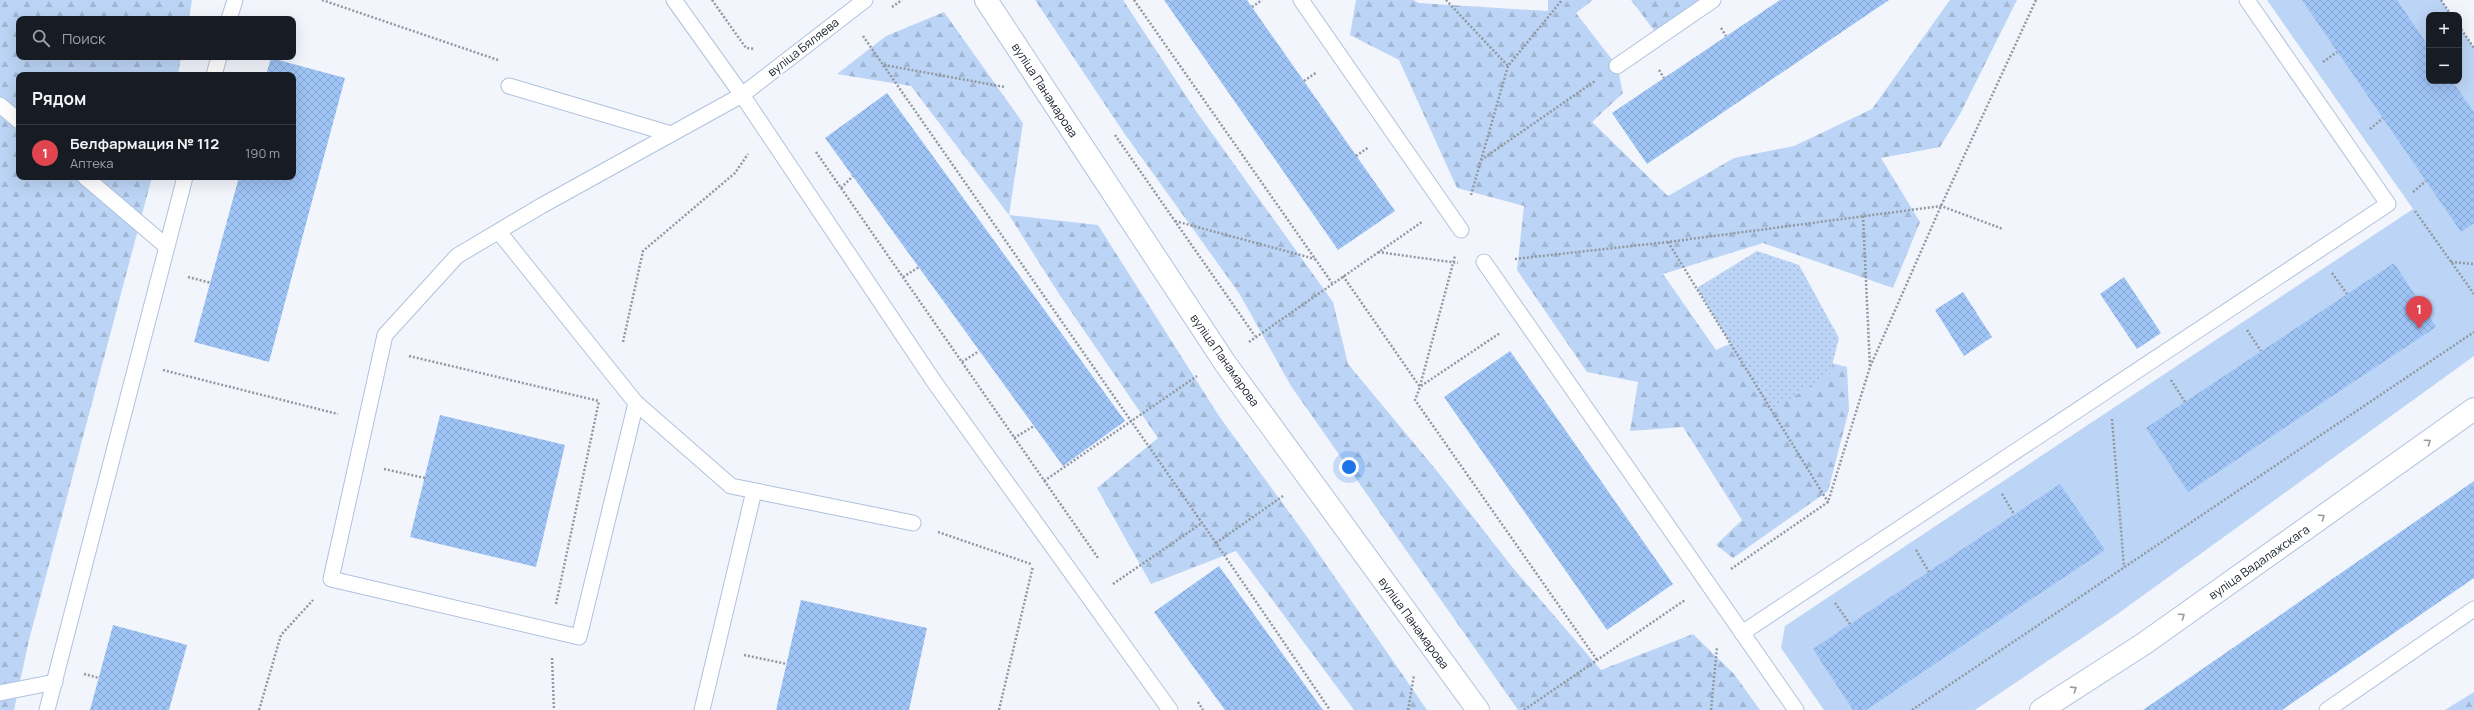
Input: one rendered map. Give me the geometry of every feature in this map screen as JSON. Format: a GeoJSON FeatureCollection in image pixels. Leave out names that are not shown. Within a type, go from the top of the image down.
{"type":"FeatureCollection","features":[{"type":"Feature","properties":{"kind":"street","name":"вуліца Панамарова"},"geometry":{"type":"LineString","coordinates":[[986,0],[1225,363],[1478,710]]}},
{"type":"Feature","properties":{"kind":"street","name":"вуліца Вадалажскага"},"geometry":{"type":"LineString","coordinates":[[2042,710],[2145,643],[2474,409]]}},
{"type":"Feature","properties":{"kind":"lane"},"geometry":{"type":"LineString","coordinates":[[230,16],[235,0]]}},
{"type":"Feature","properties":{"kind":"lane"},"geometry":{"type":"LineString","coordinates":[[674,0],[742,95],[935,382],[1170,710]]}},
{"type":"Feature","properties":{"kind":"lane","name":"вуліца Бяляева"},"geometry":{"type":"LineString","coordinates":[[332,579],[385,335],[457,256],[541,206],[742,95],[865,0]]}},
{"type":"Feature","properties":{"kind":"lane"},"geometry":{"type":"LineString","coordinates":[[1301,0],[1461,230]]}},
{"type":"Feature","properties":{"kind":"lane"},"geometry":{"type":"LineString","coordinates":[[1617,66],[1713,0]]}},
{"type":"Feature","properties":{"kind":"lane"},"geometry":{"type":"LineString","coordinates":[[1742,633],[2388,204],[2247,0]]}},
{"type":"Feature","properties":{"kind":"lane"},"geometry":{"type":"LineString","coordinates":[[215,72],[218,60]]}},
{"type":"Feature","properties":{"kind":"lane"},"geometry":{"type":"LineString","coordinates":[[509,86],[671,134]]}},
{"type":"Feature","properties":{"kind":"lane"},"geometry":{"type":"LineString","coordinates":[[0,105],[16,118]]}},
{"type":"Feature","properties":{"kind":"lane"},"geometry":{"type":"LineString","coordinates":[[89,180],[166,246]]}},
{"type":"Feature","properties":{"kind":"lane"},"geometry":{"type":"LineString","coordinates":[[48,710],[184,180]]}},
{"type":"Feature","properties":{"kind":"lane"},"geometry":{"type":"LineString","coordinates":[[499,232],[636,403],[731,486],[912,523]]}},
{"type":"Feature","properties":{"kind":"lane"},"geometry":{"type":"LineString","coordinates":[[1484,262],[1796,710]]}},
{"type":"Feature","properties":{"kind":"lane"},"geometry":{"type":"LineString","coordinates":[[332,579],[579,637],[636,403]]}},
{"type":"Feature","properties":{"kind":"lane"},"geometry":{"type":"LineString","coordinates":[[702,710],[754,491]]}},
{"type":"Feature","properties":{"kind":"lane"},"geometry":{"type":"LineString","coordinates":[[2327,710],[2474,609]]}},
{"type":"Feature","properties":{"kind":"lane"},"geometry":{"type":"LineString","coordinates":[[0,693],[55,682]]}},
{"type":"Feature","properties":{"kind":"path"},"geometry":{"type":"LineString","coordinates":[[712,0],[746,48]]}},
{"type":"Feature","properties":{"kind":"path"},"geometry":{"type":"LineString","coordinates":[[1134,0],[1332,283]]}},
{"type":"Feature","properties":{"kind":"path"},"geometry":{"type":"LineString","coordinates":[[1252,7],[1262,0]]}},
{"type":"Feature","properties":{"kind":"path"},"geometry":{"type":"LineString","coordinates":[[1446,0],[1508,66],[1562,0]]}},
{"type":"Feature","properties":{"kind":"path"},"geometry":{"type":"LineString","coordinates":[[1524,710],[1828,502],[1870,367],[1941,206],[2036,0]]}},
{"type":"Feature","properties":{"kind":"path"},"geometry":{"type":"LineString","coordinates":[[2441,0],[2450,12]]}},
{"type":"Feature","properties":{"kind":"path"},"geometry":{"type":"LineString","coordinates":[[2462,30],[2474,48]]}},
{"type":"Feature","properties":{"kind":"path"},"geometry":{"type":"LineString","coordinates":[[862,35],[1216,543],[1330,710]]}},
{"type":"Feature","properties":{"kind":"path"},"geometry":{"type":"LineString","coordinates":[[2320,64],[2337,52]]}},
{"type":"Feature","properties":{"kind":"path"},"geometry":{"type":"LineString","coordinates":[[883,65],[1013,88]]}},
{"type":"Feature","properties":{"kind":"path"},"geometry":{"type":"LineString","coordinates":[[1481,160],[1617,66]]}},
{"type":"Feature","properties":{"kind":"path"},"geometry":{"type":"LineString","coordinates":[[2367,130],[2384,118]]}},
{"type":"Feature","properties":{"kind":"path"},"geometry":{"type":"LineString","coordinates":[[1111,130],[1255,336]]}},
{"type":"Feature","properties":{"kind":"path"},"geometry":{"type":"LineString","coordinates":[[815,150],[1102,565]]}},
{"type":"Feature","properties":{"kind":"path"},"geometry":{"type":"LineString","coordinates":[[841,188],[853,176]]}},
{"type":"Feature","properties":{"kind":"path"},"geometry":{"type":"LineString","coordinates":[[2412,194],[2426,181]]}},
{"type":"Feature","properties":{"kind":"path"},"geometry":{"type":"LineString","coordinates":[[1378,252],[1454,263],[1484,262],[1668,242],[1941,206],[2003,229]]}},
{"type":"Feature","properties":{"kind":"path"},"geometry":{"type":"LineString","coordinates":[[1863,216],[1870,367]]}},
{"type":"Feature","properties":{"kind":"path"},"geometry":{"type":"LineString","coordinates":[[1225,363],[1255,336],[1428,218]]}},
{"type":"Feature","properties":{"kind":"path"},"geometry":{"type":"LineString","coordinates":[[1174,220],[1315,259]]}},
{"type":"Feature","properties":{"kind":"path"},"geometry":{"type":"LineString","coordinates":[[1668,242],[1828,502]]}},
{"type":"Feature","properties":{"kind":"path"},"geometry":{"type":"LineString","coordinates":[[2474,264],[2451,262],[2474,294]]}},
{"type":"Feature","properties":{"kind":"path"},"geometry":{"type":"LineString","coordinates":[[2328,266],[2347,294]]}},
{"type":"Feature","properties":{"kind":"path"},"geometry":{"type":"LineString","coordinates":[[903,277],[919,267]]}},
{"type":"Feature","properties":{"kind":"path"},"geometry":{"type":"LineString","coordinates":[[1343,276],[1420,387]]}},
{"type":"Feature","properties":{"kind":"path"},"geometry":{"type":"LineString","coordinates":[[2246,328],[2261,351]]}},
{"type":"Feature","properties":{"kind":"path"},"geometry":{"type":"LineString","coordinates":[[1505,329],[1420,387],[1415,400],[1597,660]]}},
{"type":"Feature","properties":{"kind":"path"},"geometry":{"type":"LineString","coordinates":[[1912,710],[2474,332]]}},
{"type":"Feature","properties":{"kind":"path"},"geometry":{"type":"LineString","coordinates":[[382,350],[599,401]]}},
{"type":"Feature","properties":{"kind":"path"},"geometry":{"type":"LineString","coordinates":[[962,362],[979,350]]}},
{"type":"Feature","properties":{"kind":"path"},"geometry":{"type":"LineString","coordinates":[[137,363],[366,421]]}},
{"type":"Feature","properties":{"kind":"path"},"geometry":{"type":"LineString","coordinates":[[1044,481],[1200,374]]}},
{"type":"Feature","properties":{"kind":"path"},"geometry":{"type":"LineString","coordinates":[[2170,379],[2185,402]]}},
{"type":"Feature","properties":{"kind":"path"},"geometry":{"type":"LineString","coordinates":[[2112,417],[2124,567]]}},
{"type":"Feature","properties":{"kind":"path"},"geometry":{"type":"LineString","coordinates":[[1014,438],[1034,426]]}},
{"type":"Feature","properties":{"kind":"path"},"geometry":{"type":"LineString","coordinates":[[357,462],[425,478]]}},
{"type":"Feature","properties":{"kind":"path"},"geometry":{"type":"LineString","coordinates":[[2000,491],[2014,514]]}},
{"type":"Feature","properties":{"kind":"path"},"geometry":{"type":"LineString","coordinates":[[1216,543],[1285,494]]}},
{"type":"Feature","properties":{"kind":"path"},"geometry":{"type":"LineString","coordinates":[[1915,548],[1929,572]]}},
{"type":"Feature","properties":{"kind":"path"},"geometry":{"type":"LineString","coordinates":[[999,710],[1033,565]]}},
{"type":"Feature","properties":{"kind":"path"},"geometry":{"type":"LineString","coordinates":[[1111,577],[1115,584]]}},
{"type":"Feature","properties":{"kind":"path"},"geometry":{"type":"LineString","coordinates":[[259,710],[281,636],[332,579]]}},
{"type":"Feature","properties":{"kind":"path"},"geometry":{"type":"LineString","coordinates":[[1834,601],[1850,624]]}},
{"type":"Feature","properties":{"kind":"path"},"geometry":{"type":"LineString","coordinates":[[1711,710],[1718,644]]}},
{"type":"Feature","properties":{"kind":"path"},"geometry":{"type":"LineString","coordinates":[[716,649],[786,664]]}},
{"type":"Feature","properties":{"kind":"path"},"geometry":{"type":"LineString","coordinates":[[1408,710],[1415,668]]}},
{"type":"Feature","properties":{"kind":"path"},"geometry":{"type":"LineString","coordinates":[[1194,697],[1203,710]]}},
{"type":"Feature","properties":{"kind":"green space"},"geometry":{"type":"Polygon","coordinates":[[[0,0],[192,0],[189,16],[16,16],[16,60],[180,60],[178,72],[16,72],[16,180],[151,180],[29,640],[14,710],[0,710],[0,0]]]}},
{"type":"Feature","properties":{"kind":"green space"},"geometry":{"type":"Polygon","coordinates":[[[1035,0],[1123,0],[1196,111],[1333,302],[1348,364],[1437,471],[1513,568],[1601,670],[1693,634],[1734,674],[1760,710],[1518,710],[1291,386],[1239,293],[1124,133],[1035,0]]]}},
{"type":"Feature","properties":{"kind":"green space"},"geometry":{"type":"Polygon","coordinates":[[[1356,0],[1413,0],[1419,3],[1548,11],[1548,0],[1593,0],[1576,13],[1617,66],[1623,93],[1592,122],[1668,196],[1734,158],[1794,146],[1872,109],[1950,0],[2017,0],[1960,114],[1940,147],[1881,158],[1920,222],[1893,288],[1763,243],[1663,274],[1716,350],[1754,333],[1785,351],[1847,367],[1849,410],[1828,491],[1733,558],[1716,545],[1742,520],[1683,427],[1630,431],[1638,382],[1587,372],[1517,270],[1524,206],[1457,188],[1399,60],[1350,35],[1356,0]]]}},
{"type":"Feature","properties":{"kind":"green space"},"geometry":{"type":"Polygon","coordinates":[[[1631,0],[1713,0],[1659,37],[1631,0]]]}},
{"type":"Feature","properties":{"kind":"green space"},"geometry":{"type":"Polygon","coordinates":[[[2267,0],[2441,0],[2449,12],[2426,12],[2426,84],[2462,84],[2462,30],[2474,48],[2474,356],[2116,615],[1975,710],[1824,710],[1781,648],[1785,626],[2413,209],[2267,0]]]}},
{"type":"Feature","properties":{"kind":"green space"},"geometry":{"type":"Polygon","coordinates":[[[944,12],[1023,123],[1009,215],[911,86],[837,74],[886,36],[944,12]]]}},
{"type":"Feature","properties":{"kind":"green space"},"geometry":{"type":"Polygon","coordinates":[[[1009,215],[1098,225],[1219,416],[1305,534],[1427,710],[1354,710],[1236,551],[1151,584],[1097,488],[1158,438],[1059,294],[1009,215]]]}},
{"type":"Feature","properties":{"kind":"green space"},"geometry":{"type":"Polygon","coordinates":[[[1757,251],[1799,265],[1839,338],[1830,374],[1771,411],[1697,288],[1757,251]]]}},
{"type":"Feature","properties":{"kind":"green space"},"geometry":{"type":"Polygon","coordinates":[[[2474,692],[2474,710],[2445,710],[2448,708],[2474,692]]]}},
{"type":"Feature","properties":{"kind":"building"},"geometry":{"type":"Polygon","coordinates":[[[1164,0],[1247,0],[1395,211],[1338,250],[1164,0]]]}},
{"type":"Feature","properties":{"kind":"building"},"geometry":{"type":"Polygon","coordinates":[[[1780,0],[1889,0],[1647,164],[1612,113],[1780,0]]]}},
{"type":"Feature","properties":{"kind":"building"},"geometry":{"type":"Polygon","coordinates":[[[2302,0],[2397,0],[2426,43],[2426,84],[2454,84],[2474,112],[2474,223],[2461,232],[2302,0]]]}},
{"type":"Feature","properties":{"kind":"building"},"geometry":{"type":"Polygon","coordinates":[[[270,60],[278,60],[345,78],[269,362],[194,342],[238,180],[296,180],[296,72],[267,72],[270,60]]]}},
{"type":"Feature","properties":{"kind":"building"},"geometry":{"type":"Polygon","coordinates":[[[887,93],[1125,421],[1063,466],[825,138],[887,93]]]}},
{"type":"Feature","properties":{"kind":"building"},"geometry":{"type":"Polygon","coordinates":[[[2394,263],[2436,327],[2188,492],[2146,428],[2394,263]]]}},
{"type":"Feature","properties":{"kind":"building"},"geometry":{"type":"Polygon","coordinates":[[[2124,277],[2161,333],[2137,349],[2100,294],[2124,277]]]}},
{"type":"Feature","properties":{"kind":"building"},"geometry":{"type":"Polygon","coordinates":[[[1963,292],[1992,337],[1964,356],[1935,310],[1963,292]]]}},
{"type":"Feature","properties":{"kind":"building"},"geometry":{"type":"Polygon","coordinates":[[[1510,351],[1673,584],[1607,630],[1444,397],[1510,351]]]}},
{"type":"Feature","properties":{"kind":"building"},"geometry":{"type":"Polygon","coordinates":[[[440,415],[565,445],[536,567],[410,537],[440,415]]]}},
{"type":"Feature","properties":{"kind":"building"},"geometry":{"type":"Polygon","coordinates":[[[2474,481],[2474,578],[2282,710],[2143,710],[2474,481]]]}},
{"type":"Feature","properties":{"kind":"building"},"geometry":{"type":"Polygon","coordinates":[[[2060,484],[2105,550],[1866,710],[1853,710],[1813,649],[2060,484]]]}},
{"type":"Feature","properties":{"kind":"building"},"geometry":{"type":"Polygon","coordinates":[[[1219,566],[1323,710],[1225,710],[1184,654],[1154,612],[1219,566]]]}},
{"type":"Feature","properties":{"kind":"building"},"geometry":{"type":"Polygon","coordinates":[[[801,600],[927,628],[909,710],[776,710],[801,600]]]}},
{"type":"Feature","properties":{"kind":"building"},"geometry":{"type":"Polygon","coordinates":[[[113,625],[187,645],[169,710],[90,710],[113,625]]]}},
{"type":"Feature","properties":{"kind":"place","name":"Белфармация № 112"},"geometry":{"type":"Point","coordinates":[2419,329]}}]}
